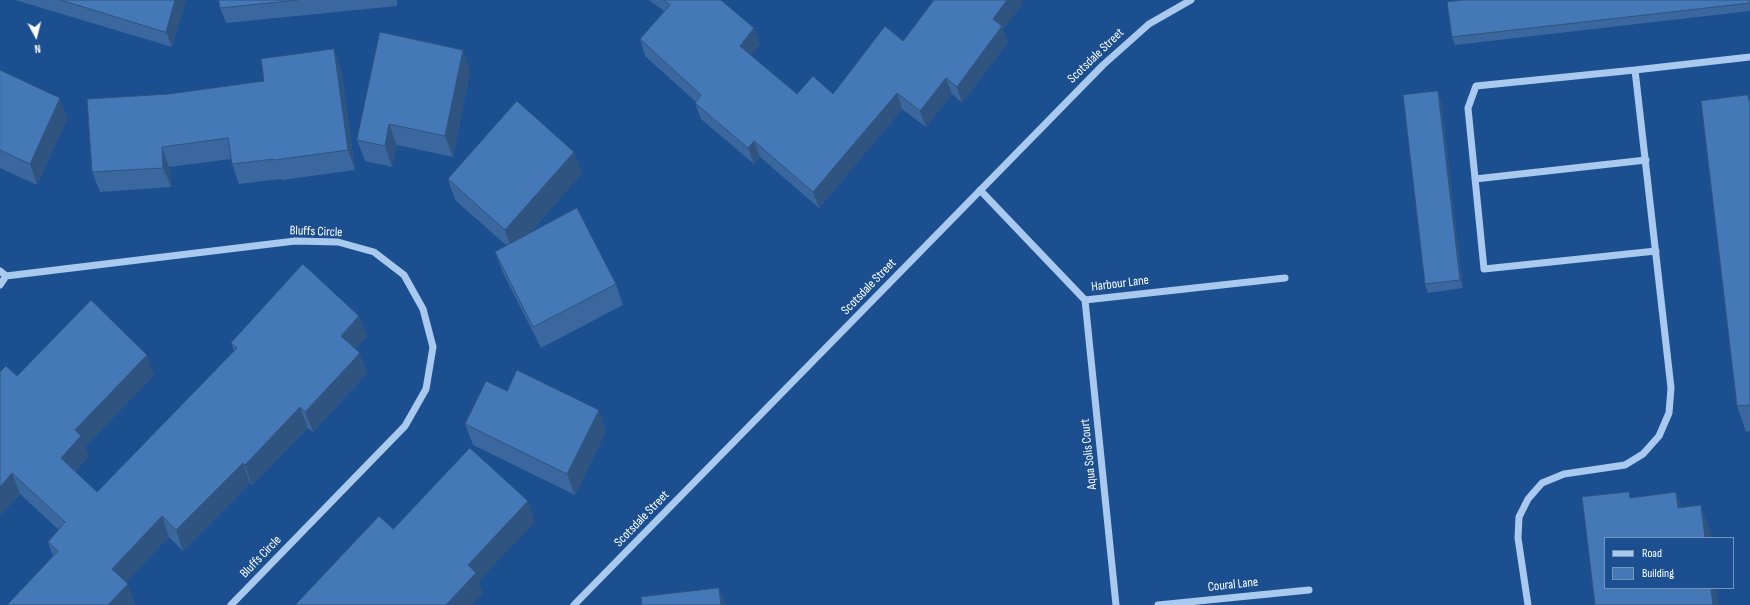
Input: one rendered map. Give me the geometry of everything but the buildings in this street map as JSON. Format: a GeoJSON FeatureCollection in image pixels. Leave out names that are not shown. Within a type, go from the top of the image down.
{"type":"FeatureCollection","features":[{"type":"Feature","properties":{"kind":"street","name":"Scotsdale Street"},"geometry":{"type":"LineString","coordinates":[[574,605],[1103,65],[1149,24],[1191,0]]}},
{"type":"Feature","properties":{"kind":"street"},"geometry":{"type":"LineString","coordinates":[[1656,251],[1484,270],[1468,108],[1476,86],[1750,57]]}},
{"type":"Feature","properties":{"kind":"street"},"geometry":{"type":"LineString","coordinates":[[1528,605],[1518,538],[1519,517],[1528,499],[1542,483],[1564,474],[1624,465],[1643,454],[1659,436],[1669,413],[1671,388],[1635,70]]}},
{"type":"Feature","properties":{"kind":"street"},"geometry":{"type":"LineString","coordinates":[[1475,179],[1646,160]]}},
{"type":"Feature","properties":{"kind":"street","name":"Harbour Lane"},"geometry":{"type":"LineString","coordinates":[[980,190],[1085,300],[1284,278]]}},
{"type":"Feature","properties":{"kind":"street","name":"Bluffs Circle"},"geometry":{"type":"LineString","coordinates":[[3,273],[295,241],[338,242],[374,252],[404,275],[423,309],[433,347],[426,389],[405,426],[231,605]]}},
{"type":"Feature","properties":{"kind":"street"},"geometry":{"type":"LineString","coordinates":[[0,285],[3,273]]}},
{"type":"Feature","properties":{"kind":"street","name":"Aqua Solis Court"},"geometry":{"type":"LineString","coordinates":[[1085,300],[1116,605]]}},
{"type":"Feature","properties":{"kind":"street","name":"Coural Lane"},"geometry":{"type":"LineString","coordinates":[[1158,605],[1309,590]]}}]}
